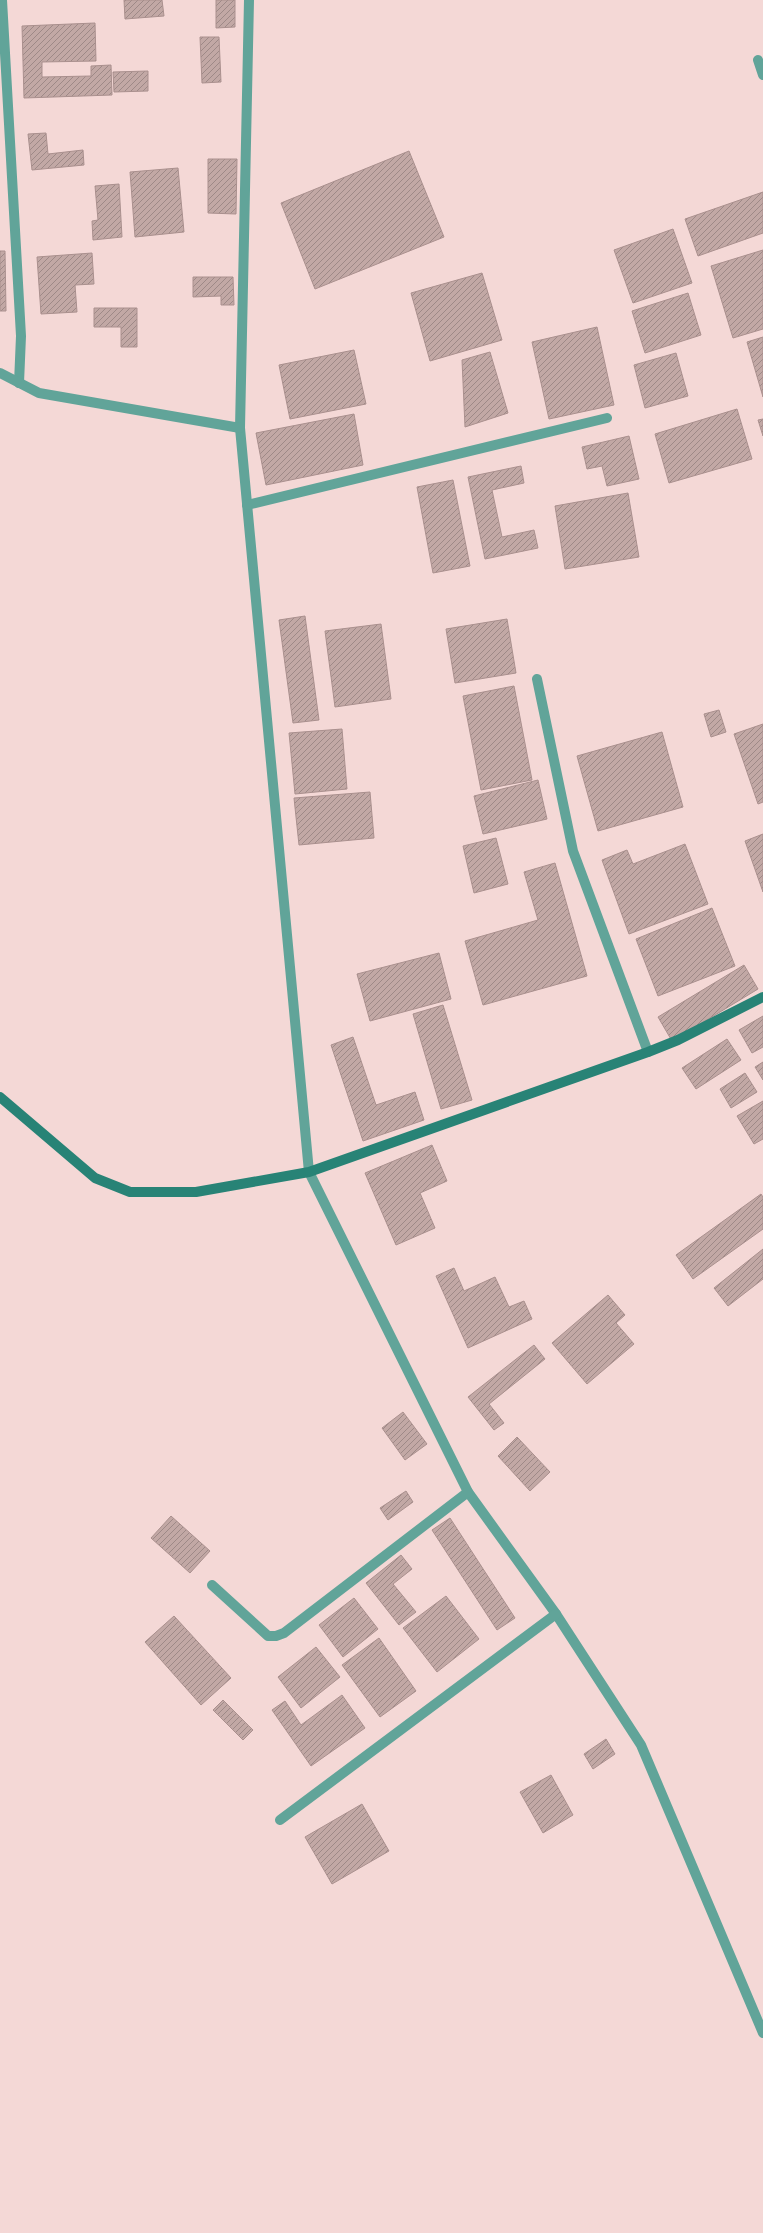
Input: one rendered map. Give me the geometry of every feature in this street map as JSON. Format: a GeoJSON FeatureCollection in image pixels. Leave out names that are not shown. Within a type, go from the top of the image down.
{"type":"FeatureCollection","features":[{"type":"Feature","properties":{"kind":"street"},"geometry":{"type":"LineString","coordinates":[[2,0],[21,336],[19,383]]}},
{"type":"Feature","properties":{"kind":"street"},"geometry":{"type":"LineString","coordinates":[[249,0],[240,428],[309,1172],[468,1492],[556,1614],[641,1745],[763,2033]]}},
{"type":"Feature","properties":{"kind":"street"},"geometry":{"type":"LineString","coordinates":[[758,60],[763,75]]}},
{"type":"Feature","properties":{"kind":"street"},"geometry":{"type":"LineString","coordinates":[[0,373],[39,393],[240,428]]}},
{"type":"Feature","properties":{"kind":"street"},"geometry":{"type":"LineString","coordinates":[[247,505],[607,418]]}},
{"type":"Feature","properties":{"kind":"street"},"geometry":{"type":"LineString","coordinates":[[537,679],[573,851],[648,1052]]}},
{"type":"Feature","properties":{"kind":"street"},"geometry":{"type":"LineString","coordinates":[[0,1097],[96,1178],[130,1192],[196,1192],[309,1172],[648,1052],[678,1040],[763,997]]}},
{"type":"Feature","properties":{"kind":"street"},"geometry":{"type":"LineString","coordinates":[[212,1585],[268,1636],[276,1636],[284,1633],[468,1492]]}},
{"type":"Feature","properties":{"kind":"street"},"geometry":{"type":"LineString","coordinates":[[280,1820],[556,1614]]}},
{"type":"Feature","properties":{"kind":"building"},"geometry":{"type":"Polygon","coordinates":[[[124,0],[162,0],[164,16],[125,19],[124,0]]]}},
{"type":"Feature","properties":{"kind":"building"},"geometry":{"type":"Polygon","coordinates":[[[216,0],[235,0],[235,27],[216,28],[216,0]]]}},
{"type":"Feature","properties":{"kind":"building"},"geometry":{"type":"Polygon","coordinates":[[[95,23],[96,61],[42,62],[42,77],[91,76],[91,66],[111,65],[112,95],[24,98],[22,26],[95,23]]]}},
{"type":"Feature","properties":{"kind":"building"},"geometry":{"type":"Polygon","coordinates":[[[200,37],[219,37],[221,82],[202,83],[200,37]]]}},
{"type":"Feature","properties":{"kind":"building"},"geometry":{"type":"Polygon","coordinates":[[[148,71],[148,91],[114,92],[113,72],[148,71]]]}},
{"type":"Feature","properties":{"kind":"building"},"geometry":{"type":"Polygon","coordinates":[[[46,133],[48,154],[83,150],[84,165],[32,170],[28,134],[46,133]]]}},
{"type":"Feature","properties":{"kind":"building"},"geometry":{"type":"Polygon","coordinates":[[[409,151],[444,237],[315,289],[281,203],[409,151]]]}},
{"type":"Feature","properties":{"kind":"building"},"geometry":{"type":"Polygon","coordinates":[[[208,159],[237,159],[236,214],[208,213],[208,159]]]}},
{"type":"Feature","properties":{"kind":"building"},"geometry":{"type":"Polygon","coordinates":[[[178,168],[184,232],[135,237],[130,172],[178,168]]]}},
{"type":"Feature","properties":{"kind":"building"},"geometry":{"type":"Polygon","coordinates":[[[119,184],[122,237],[93,240],[92,221],[98,220],[95,186],[119,184]]]}},
{"type":"Feature","properties":{"kind":"building"},"geometry":{"type":"Polygon","coordinates":[[[763,192],[763,233],[698,256],[685,219],[763,192]]]}},
{"type":"Feature","properties":{"kind":"building"},"geometry":{"type":"Polygon","coordinates":[[[673,229],[692,283],[633,303],[614,250],[673,229]]]}},
{"type":"Feature","properties":{"kind":"building"},"geometry":{"type":"Polygon","coordinates":[[[763,250],[763,329],[733,338],[711,266],[763,250]]]}},
{"type":"Feature","properties":{"kind":"building"},"geometry":{"type":"Polygon","coordinates":[[[0,251],[5,251],[6,311],[0,311],[0,251]]]}},
{"type":"Feature","properties":{"kind":"building"},"geometry":{"type":"Polygon","coordinates":[[[92,253],[94,284],[75,285],[77,312],[41,314],[37,257],[92,253]]]}},
{"type":"Feature","properties":{"kind":"building"},"geometry":{"type":"Polygon","coordinates":[[[482,273],[502,340],[430,361],[411,293],[482,273]]]}},
{"type":"Feature","properties":{"kind":"building"},"geometry":{"type":"Polygon","coordinates":[[[193,277],[233,277],[234,305],[221,305],[221,296],[193,297],[193,277]]]}},
{"type":"Feature","properties":{"kind":"building"},"geometry":{"type":"Polygon","coordinates":[[[688,293],[701,335],[645,353],[632,311],[688,293]]]}},
{"type":"Feature","properties":{"kind":"building"},"geometry":{"type":"Polygon","coordinates":[[[94,308],[137,308],[137,347],[121,347],[121,327],[94,327],[94,308]]]}},
{"type":"Feature","properties":{"kind":"building"},"geometry":{"type":"Polygon","coordinates":[[[597,327],[614,405],[549,419],[532,342],[597,327]]]}},
{"type":"Feature","properties":{"kind":"building"},"geometry":{"type":"Polygon","coordinates":[[[763,337],[763,397],[747,342],[763,337]]]}},
{"type":"Feature","properties":{"kind":"building"},"geometry":{"type":"Polygon","coordinates":[[[354,350],[366,404],[290,419],[279,365],[354,350]]]}},
{"type":"Feature","properties":{"kind":"building"},"geometry":{"type":"Polygon","coordinates":[[[490,352],[508,413],[465,427],[462,360],[490,352]]]}},
{"type":"Feature","properties":{"kind":"building"},"geometry":{"type":"Polygon","coordinates":[[[676,353],[688,396],[645,408],[634,365],[676,353]]]}},
{"type":"Feature","properties":{"kind":"building"},"geometry":{"type":"Polygon","coordinates":[[[737,409],[752,459],[669,483],[655,434],[737,409]]]}},
{"type":"Feature","properties":{"kind":"building"},"geometry":{"type":"Polygon","coordinates":[[[354,414],[363,465],[266,485],[256,433],[354,414]]]}},
{"type":"Feature","properties":{"kind":"building"},"geometry":{"type":"Polygon","coordinates":[[[763,419],[763,436],[758,420],[763,419]]]}},
{"type":"Feature","properties":{"kind":"building"},"geometry":{"type":"Polygon","coordinates":[[[629,436],[639,479],[607,486],[602,466],[587,469],[582,447],[629,436]]]}},
{"type":"Feature","properties":{"kind":"building"},"geometry":{"type":"Polygon","coordinates":[[[521,466],[524,483],[492,490],[502,537],[534,530],[538,548],[485,559],[468,477],[521,466]]]}},
{"type":"Feature","properties":{"kind":"building"},"geometry":{"type":"Polygon","coordinates":[[[453,480],[470,566],[433,573],[417,487],[453,480]]]}},
{"type":"Feature","properties":{"kind":"building"},"geometry":{"type":"Polygon","coordinates":[[[628,493],[639,557],[565,569],[555,506],[628,493]]]}},
{"type":"Feature","properties":{"kind":"building"},"geometry":{"type":"Polygon","coordinates":[[[305,616],[319,720],[293,723],[279,620],[305,616]]]}},
{"type":"Feature","properties":{"kind":"building"},"geometry":{"type":"Polygon","coordinates":[[[507,619],[516,673],[455,683],[446,629],[507,619]]]}},
{"type":"Feature","properties":{"kind":"building"},"geometry":{"type":"Polygon","coordinates":[[[381,624],[391,699],[335,707],[325,631],[381,624]]]}},
{"type":"Feature","properties":{"kind":"building"},"geometry":{"type":"Polygon","coordinates":[[[514,686],[532,780],[481,790],[463,696],[514,686]]]}},
{"type":"Feature","properties":{"kind":"building"},"geometry":{"type":"Polygon","coordinates":[[[719,710],[726,732],[711,737],[704,714],[719,710]]]}},
{"type":"Feature","properties":{"kind":"building"},"geometry":{"type":"Polygon","coordinates":[[[763,724],[763,802],[758,804],[734,734],[763,724]]]}},
{"type":"Feature","properties":{"kind":"building"},"geometry":{"type":"Polygon","coordinates":[[[342,729],[347,789],[295,794],[289,733],[342,729]]]}},
{"type":"Feature","properties":{"kind":"building"},"geometry":{"type":"Polygon","coordinates":[[[662,732],[683,807],[598,831],[577,756],[662,732]]]}},
{"type":"Feature","properties":{"kind":"building"},"geometry":{"type":"Polygon","coordinates":[[[538,780],[547,819],[483,834],[474,796],[538,780]]]}},
{"type":"Feature","properties":{"kind":"building"},"geometry":{"type":"Polygon","coordinates":[[[370,792],[374,838],[299,845],[294,798],[370,792]]]}},
{"type":"Feature","properties":{"kind":"building"},"geometry":{"type":"Polygon","coordinates":[[[763,834],[763,892],[745,841],[763,834]]]}},
{"type":"Feature","properties":{"kind":"building"},"geometry":{"type":"Polygon","coordinates":[[[496,838],[508,884],[474,893],[463,846],[496,838]]]}},
{"type":"Feature","properties":{"kind":"building"},"geometry":{"type":"Polygon","coordinates":[[[685,844],[708,904],[629,934],[602,860],[627,850],[633,864],[685,844]]]}},
{"type":"Feature","properties":{"kind":"building"},"geometry":{"type":"Polygon","coordinates":[[[555,863],[587,976],[483,1005],[465,941],[538,920],[524,872],[555,863]]]}},
{"type":"Feature","properties":{"kind":"building"},"geometry":{"type":"Polygon","coordinates":[[[712,908],[735,966],[658,996],[636,939],[712,908]]]}},
{"type":"Feature","properties":{"kind":"building"},"geometry":{"type":"Polygon","coordinates":[[[439,953],[451,999],[370,1021],[357,974],[439,953]]]}},
{"type":"Feature","properties":{"kind":"building"},"geometry":{"type":"Polygon","coordinates":[[[744,965],[758,989],[672,1041],[658,1017],[744,965]]]}},
{"type":"Feature","properties":{"kind":"building"},"geometry":{"type":"Polygon","coordinates":[[[443,1005],[472,1100],[441,1109],[413,1014],[443,1005]]]}},
{"type":"Feature","properties":{"kind":"building"},"geometry":{"type":"Polygon","coordinates":[[[763,1016],[763,1047],[752,1053],[739,1030],[763,1016]]]}},
{"type":"Feature","properties":{"kind":"building"},"geometry":{"type":"Polygon","coordinates":[[[353,1037],[376,1105],[415,1092],[424,1120],[363,1141],[331,1045],[353,1037]]]}},
{"type":"Feature","properties":{"kind":"building"},"geometry":{"type":"Polygon","coordinates":[[[727,1039],[741,1060],[696,1089],[682,1068],[727,1039]]]}},
{"type":"Feature","properties":{"kind":"building"},"geometry":{"type":"Polygon","coordinates":[[[763,1062],[763,1080],[755,1067],[763,1062]]]}},
{"type":"Feature","properties":{"kind":"building"},"geometry":{"type":"Polygon","coordinates":[[[745,1073],[757,1092],[731,1108],[720,1089],[745,1073]]]}},
{"type":"Feature","properties":{"kind":"building"},"geometry":{"type":"Polygon","coordinates":[[[763,1101],[763,1139],[754,1144],[737,1116],[763,1101]]]}},
{"type":"Feature","properties":{"kind":"building"},"geometry":{"type":"Polygon","coordinates":[[[432,1145],[447,1181],[420,1193],[435,1228],[396,1245],[365,1173],[432,1145]]]}},
{"type":"Feature","properties":{"kind":"building"},"geometry":{"type":"Polygon","coordinates":[[[761,1194],[763,1197],[763,1229],[693,1279],[676,1255],[761,1194]]]}},
{"type":"Feature","properties":{"kind":"building"},"geometry":{"type":"Polygon","coordinates":[[[763,1249],[763,1279],[728,1306],[714,1288],[763,1249]]]}},
{"type":"Feature","properties":{"kind":"building"},"geometry":{"type":"Polygon","coordinates":[[[454,1268],[464,1291],[495,1277],[509,1307],[524,1301],[532,1319],[468,1348],[436,1276],[454,1268]]]}},
{"type":"Feature","properties":{"kind":"building"},"geometry":{"type":"Polygon","coordinates":[[[608,1295],[625,1315],[616,1323],[634,1344],[587,1384],[552,1343],[608,1295]]]}},
{"type":"Feature","properties":{"kind":"building"},"geometry":{"type":"Polygon","coordinates":[[[534,1345],[545,1359],[489,1404],[504,1423],[494,1430],[468,1397],[534,1345]]]}},
{"type":"Feature","properties":{"kind":"building"},"geometry":{"type":"Polygon","coordinates":[[[403,1412],[427,1444],[405,1460],[382,1428],[403,1412]]]}},
{"type":"Feature","properties":{"kind":"building"},"geometry":{"type":"Polygon","coordinates":[[[517,1437],[550,1472],[530,1491],[498,1456],[517,1437]]]}},
{"type":"Feature","properties":{"kind":"building"},"geometry":{"type":"Polygon","coordinates":[[[406,1491],[413,1502],[388,1520],[380,1508],[406,1491]]]}},
{"type":"Feature","properties":{"kind":"building"},"geometry":{"type":"Polygon","coordinates":[[[171,1516],[210,1551],[190,1573],[151,1538],[171,1516]]]}},
{"type":"Feature","properties":{"kind":"building"},"geometry":{"type":"Polygon","coordinates":[[[450,1518],[515,1618],[497,1630],[432,1530],[450,1518]]]}},
{"type":"Feature","properties":{"kind":"building"},"geometry":{"type":"Polygon","coordinates":[[[401,1555],[412,1569],[393,1584],[416,1612],[399,1625],[366,1583],[401,1555]]]}},
{"type":"Feature","properties":{"kind":"building"},"geometry":{"type":"Polygon","coordinates":[[[446,1596],[479,1639],[437,1672],[403,1628],[446,1596]]]}},
{"type":"Feature","properties":{"kind":"building"},"geometry":{"type":"Polygon","coordinates":[[[354,1598],[378,1629],[343,1657],[319,1625],[354,1598]]]}},
{"type":"Feature","properties":{"kind":"building"},"geometry":{"type":"Polygon","coordinates":[[[174,1616],[231,1678],[201,1705],[145,1642],[174,1616]]]}},
{"type":"Feature","properties":{"kind":"building"},"geometry":{"type":"Polygon","coordinates":[[[379,1638],[416,1691],[380,1717],[342,1665],[379,1638]]]}},
{"type":"Feature","properties":{"kind":"building"},"geometry":{"type":"Polygon","coordinates":[[[316,1647],[340,1677],[301,1708],[278,1677],[316,1647]]]}},
{"type":"Feature","properties":{"kind":"building"},"geometry":{"type":"Polygon","coordinates":[[[342,1695],[365,1728],[311,1766],[272,1710],[285,1701],[301,1725],[342,1695]]]}},
{"type":"Feature","properties":{"kind":"building"},"geometry":{"type":"Polygon","coordinates":[[[223,1700],[253,1730],[243,1740],[213,1710],[223,1700]]]}},
{"type":"Feature","properties":{"kind":"building"},"geometry":{"type":"Polygon","coordinates":[[[606,1739],[615,1754],[593,1769],[584,1754],[606,1739]]]}},
{"type":"Feature","properties":{"kind":"building"},"geometry":{"type":"Polygon","coordinates":[[[551,1775],[573,1815],[543,1833],[520,1792],[551,1775]]]}},
{"type":"Feature","properties":{"kind":"building"},"geometry":{"type":"Polygon","coordinates":[[[362,1804],[389,1851],[332,1884],[305,1837],[362,1804]]]}}]}
